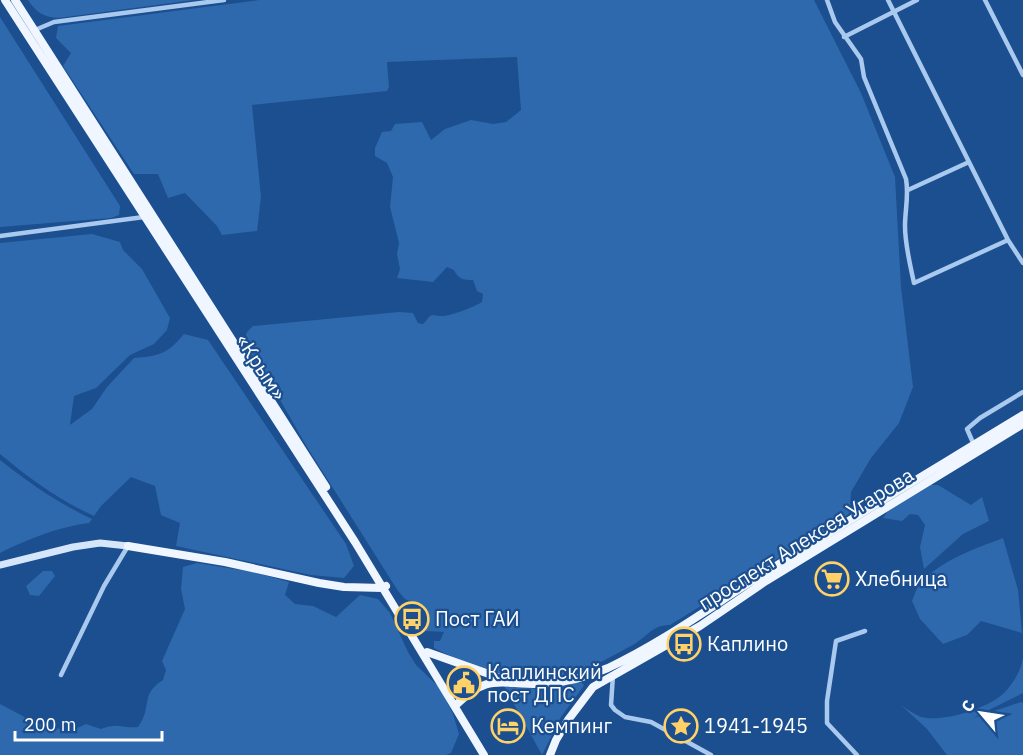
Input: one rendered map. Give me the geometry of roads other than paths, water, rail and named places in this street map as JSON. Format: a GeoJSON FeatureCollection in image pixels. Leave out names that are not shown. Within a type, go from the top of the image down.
{"type":"FeatureCollection","features":[{"type":"Feature","properties":{"kind":"main road","name":"«Крым»"},"geometry":{"type":"LineString","coordinates":[[5,0],[385,586],[489,755]]}},
{"type":"Feature","properties":{"kind":"main road","name":"«Крым»"},"geometry":{"type":"LineString","coordinates":[[15,0],[426,652],[484,755]]}},
{"type":"Feature","properties":{"kind":"main road"},"geometry":{"type":"LineString","coordinates":[[144,217],[152,214]]}},
{"type":"Feature","properties":{"kind":"main road","name":"проспект Алексея Угарова"},"geometry":{"type":"LineString","coordinates":[[764,578],[1023,415]]}},
{"type":"Feature","properties":{"kind":"main road","name":"проспект Алексея Угарова"},"geometry":{"type":"LineString","coordinates":[[457,705],[472,690],[489,683],[566,681],[611,671],[1023,424]]}},
{"type":"Feature","properties":{"kind":"main road"},"geometry":{"type":"LineString","coordinates":[[0,565],[73,547],[100,543],[225,562],[319,584],[344,587],[385,586]]}},
{"type":"Feature","properties":{"kind":"main road"},"geometry":{"type":"LineString","coordinates":[[426,652],[513,682]]}},
{"type":"Feature","properties":{"kind":"main road"},"geometry":{"type":"LineString","coordinates":[[550,755],[556,740],[578,704],[611,671]]}},
{"type":"Feature","properties":{"kind":"street"},"geometry":{"type":"LineString","coordinates":[[34,30],[54,22],[224,0]]}},
{"type":"Feature","properties":{"kind":"street"},"geometry":{"type":"LineString","coordinates":[[827,0],[835,22],[861,60],[864,77],[906,179],[908,190],[905,226],[907,253],[914,282],[1008,240]]}},
{"type":"Feature","properties":{"kind":"street"},"geometry":{"type":"LineString","coordinates":[[888,0],[1008,240],[1023,263]]}},
{"type":"Feature","properties":{"kind":"street"},"geometry":{"type":"LineString","coordinates":[[844,37],[917,0]]}},
{"type":"Feature","properties":{"kind":"street"},"geometry":{"type":"LineString","coordinates":[[985,0],[1023,75]]}},
{"type":"Feature","properties":{"kind":"street"},"geometry":{"type":"LineString","coordinates":[[908,190],[969,162]]}},
{"type":"Feature","properties":{"kind":"street"},"geometry":{"type":"LineString","coordinates":[[0,236],[144,217]]}},
{"type":"Feature","properties":{"kind":"street"},"geometry":{"type":"LineString","coordinates":[[974,445],[966,429],[1023,392]]}},
{"type":"Feature","properties":{"kind":"street"},"geometry":{"type":"LineString","coordinates":[[60,675],[104,586],[128,546]]}},
{"type":"Feature","properties":{"kind":"street"},"geometry":{"type":"LineString","coordinates":[[857,755],[827,723],[827,701],[836,641],[865,631]]}},
{"type":"Feature","properties":{"kind":"street"},"geometry":{"type":"LineString","coordinates":[[611,671],[611,705],[615,710],[625,717],[651,722],[700,752],[711,755]]}},
{"type":"Feature","properties":{"kind":"place","name":"Хлебница"},"geometry":{"type":"Point","coordinates":[832,579]}},
{"type":"Feature","properties":{"kind":"place","name":"Пост ГАИ"},"geometry":{"type":"Point","coordinates":[412,619]}},
{"type":"Feature","properties":{"kind":"place","name":"Каплино"},"geometry":{"type":"Point","coordinates":[684,644]}},
{"type":"Feature","properties":{"kind":"place","name":"Каплинский пост ДПС"},"geometry":{"type":"Point","coordinates":[464,683]}},
{"type":"Feature","properties":{"kind":"place","name":"Кемпинг"},"geometry":{"type":"Point","coordinates":[508,726]}},
{"type":"Feature","properties":{"kind":"place","name":"1941-1945"},"geometry":{"type":"Point","coordinates":[681,726]}}]}
